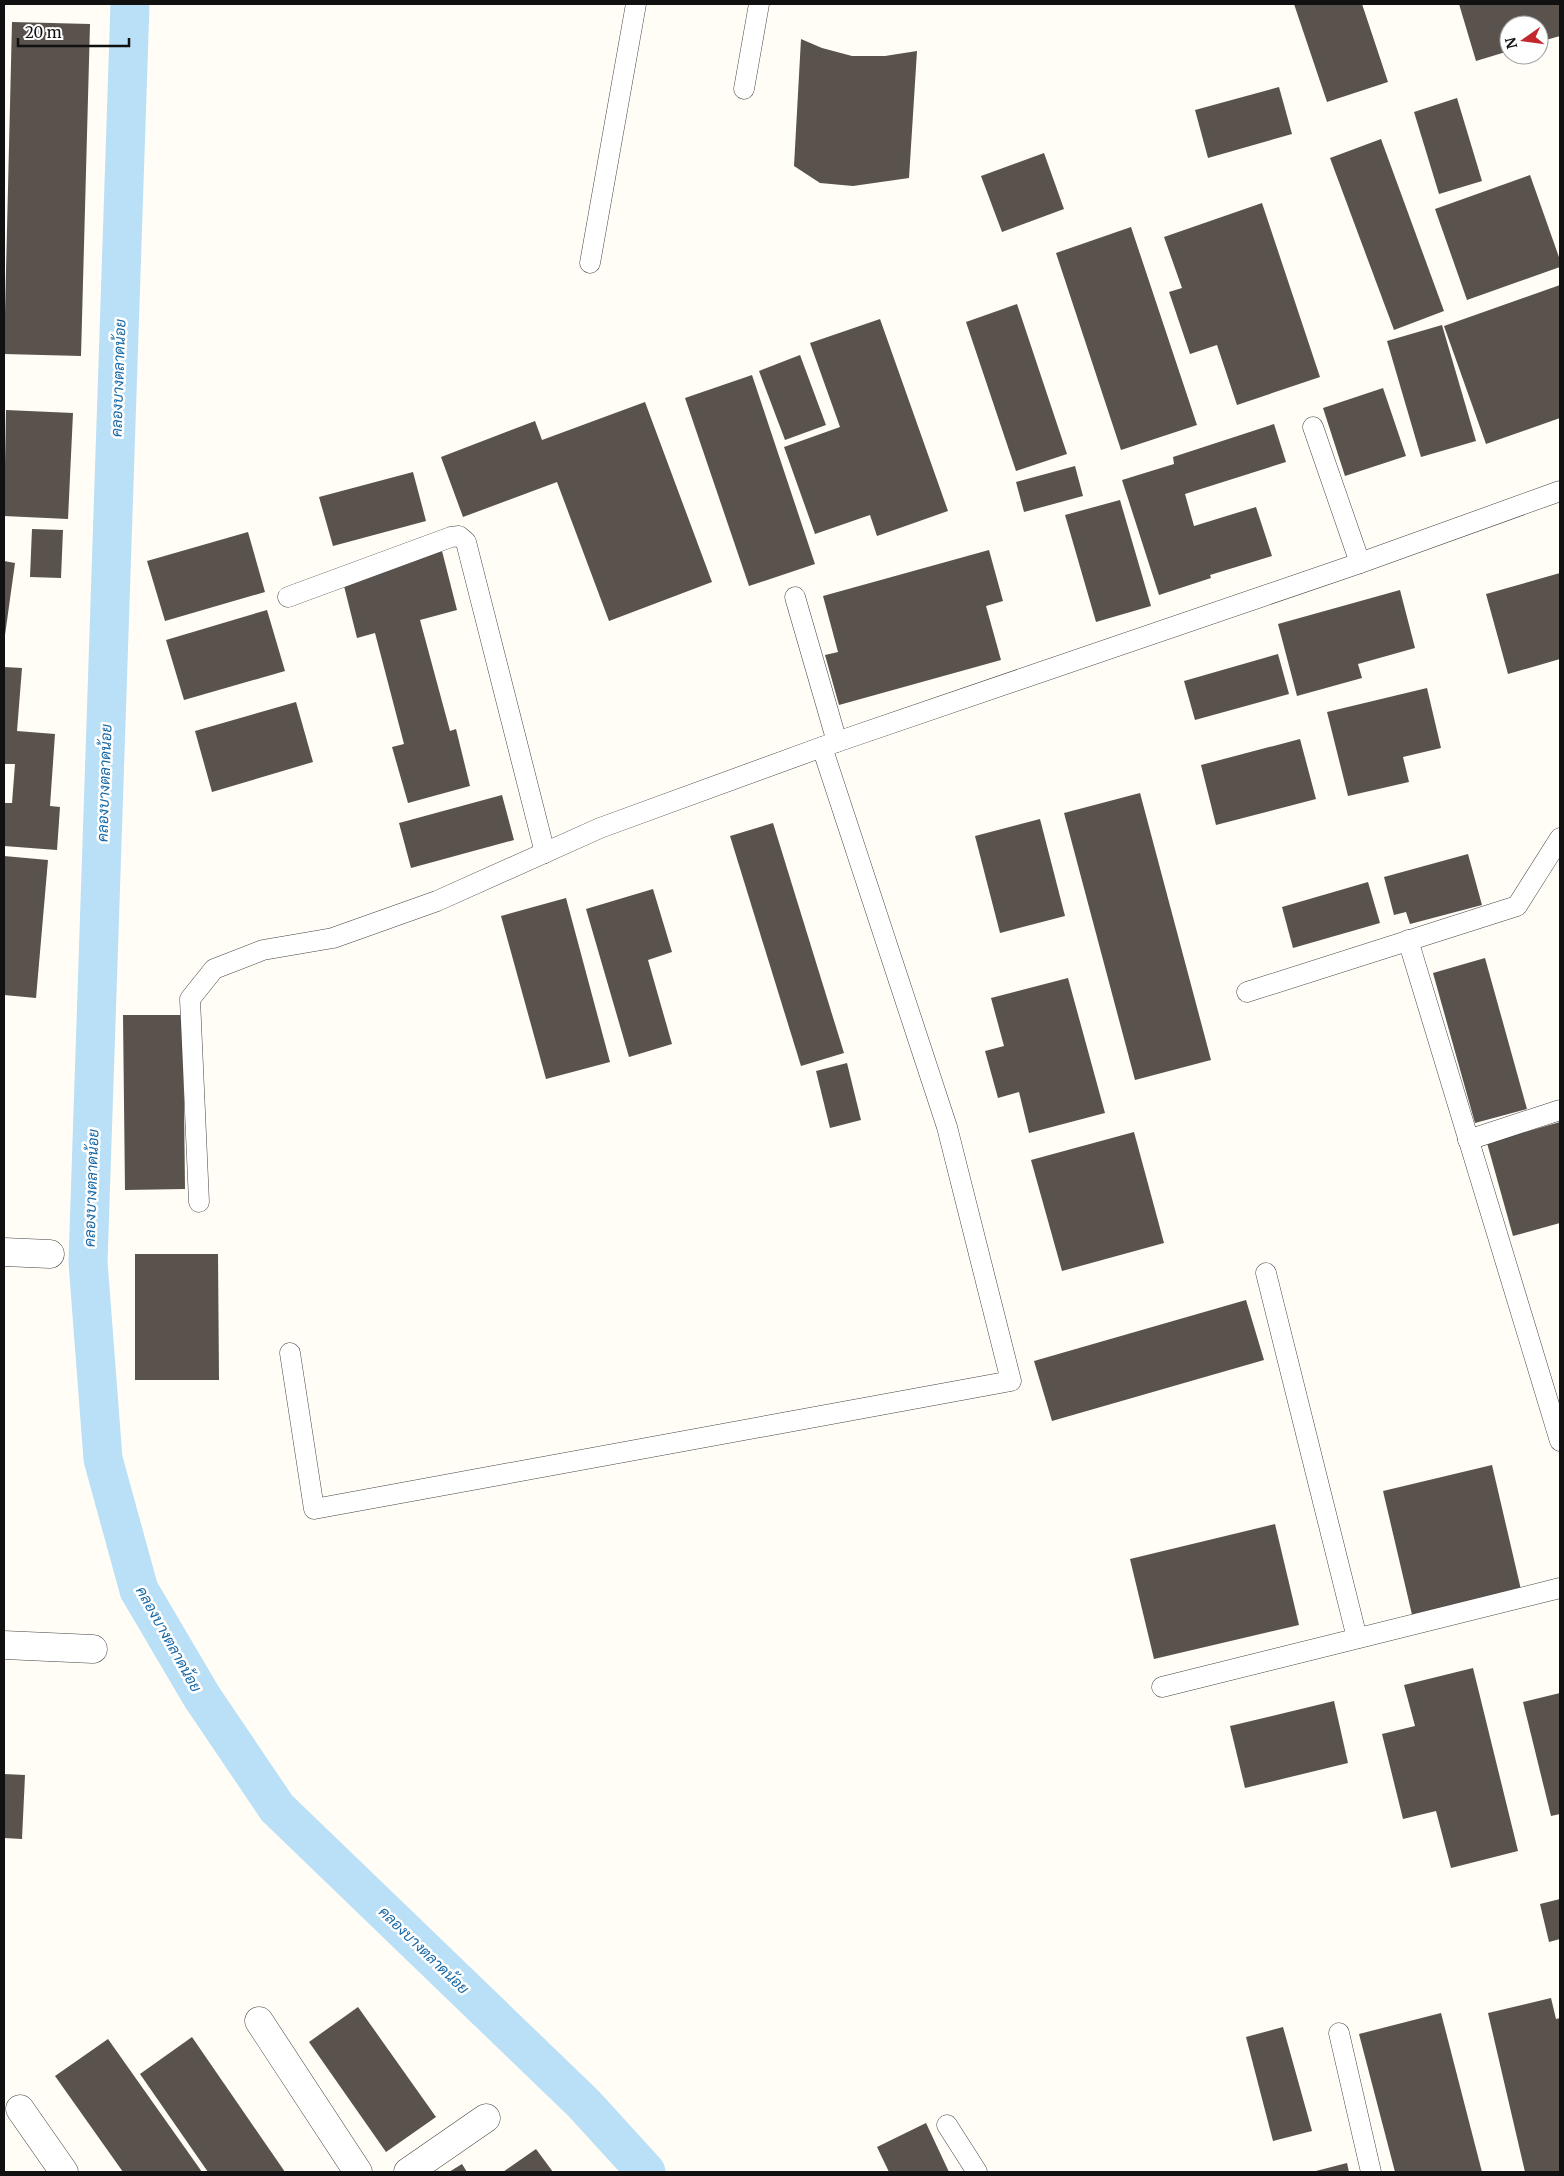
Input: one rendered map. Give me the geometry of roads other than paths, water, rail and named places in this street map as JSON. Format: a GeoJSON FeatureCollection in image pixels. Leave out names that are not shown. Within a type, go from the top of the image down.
{"type":"FeatureCollection","features":[{"type":"Feature","properties":{"kind":"street"},"geometry":{"type":"LineString","coordinates":[[4,1252],[50,1254]]}},
{"type":"Feature","properties":{"kind":"street"},"geometry":{"type":"LineString","coordinates":[[4,1645],[93,1649]]}},
{"type":"Feature","properties":{"kind":"street"},"geometry":{"type":"LineString","coordinates":[[258,2021],[358,2172]]}},
{"type":"Feature","properties":{"kind":"street"},"geometry":{"type":"LineString","coordinates":[[20,2109],[64,2172]]}},
{"type":"Feature","properties":{"kind":"street"},"geometry":{"type":"LineString","coordinates":[[408,2172],[486,2118]]}},
{"type":"Feature","properties":{"kind":"lane"},"geometry":{"type":"LineString","coordinates":[[590,263],[636,4]]}},
{"type":"Feature","properties":{"kind":"lane"},"geometry":{"type":"LineString","coordinates":[[744,89],[758,4]]}},
{"type":"Feature","properties":{"kind":"lane"},"geometry":{"type":"LineString","coordinates":[[1313,427],[1360,563]]}},
{"type":"Feature","properties":{"kind":"lane"},"geometry":{"type":"LineString","coordinates":[[199,1202],[190,999],[214,969],[263,950],[333,938],[437,901],[600,828],[830,745],[1360,563],[1560,491]]}},
{"type":"Feature","properties":{"kind":"lane"},"geometry":{"type":"LineString","coordinates":[[288,596],[451,537],[459,536],[466,542],[544,853]]}},
{"type":"Feature","properties":{"kind":"lane"},"geometry":{"type":"LineString","coordinates":[[290,1353],[314,1509],[1011,1381],[947,1127],[830,745],[795,597]]}},
{"type":"Feature","properties":{"kind":"lane"},"geometry":{"type":"LineString","coordinates":[[1247,992],[1517,906],[1560,838]]}},
{"type":"Feature","properties":{"kind":"lane"},"geometry":{"type":"LineString","coordinates":[[1408,940],[1560,1442]]}},
{"type":"Feature","properties":{"kind":"lane"},"geometry":{"type":"LineString","coordinates":[[1468,1140],[1560,1110]]}},
{"type":"Feature","properties":{"kind":"lane"},"geometry":{"type":"LineString","coordinates":[[1266,1273],[1357,1638]]}},
{"type":"Feature","properties":{"kind":"lane"},"geometry":{"type":"LineString","coordinates":[[1162,1687],[1560,1588]]}},
{"type":"Feature","properties":{"kind":"lane"},"geometry":{"type":"LineString","coordinates":[[1338,2033],[1371,2172]]}},
{"type":"Feature","properties":{"kind":"lane"},"geometry":{"type":"LineString","coordinates":[[947,2125],[977,2172]]}},
{"type":"Feature","properties":{"kind":"waterway","name":"คลองบางตลาดน้อย"},"geometry":{"type":"LineString","coordinates":[[130,4],[88,1262],[103,1459],[139,1590],[202,1697],[277,1808],[584,2104],[646,2172]]}}]}
